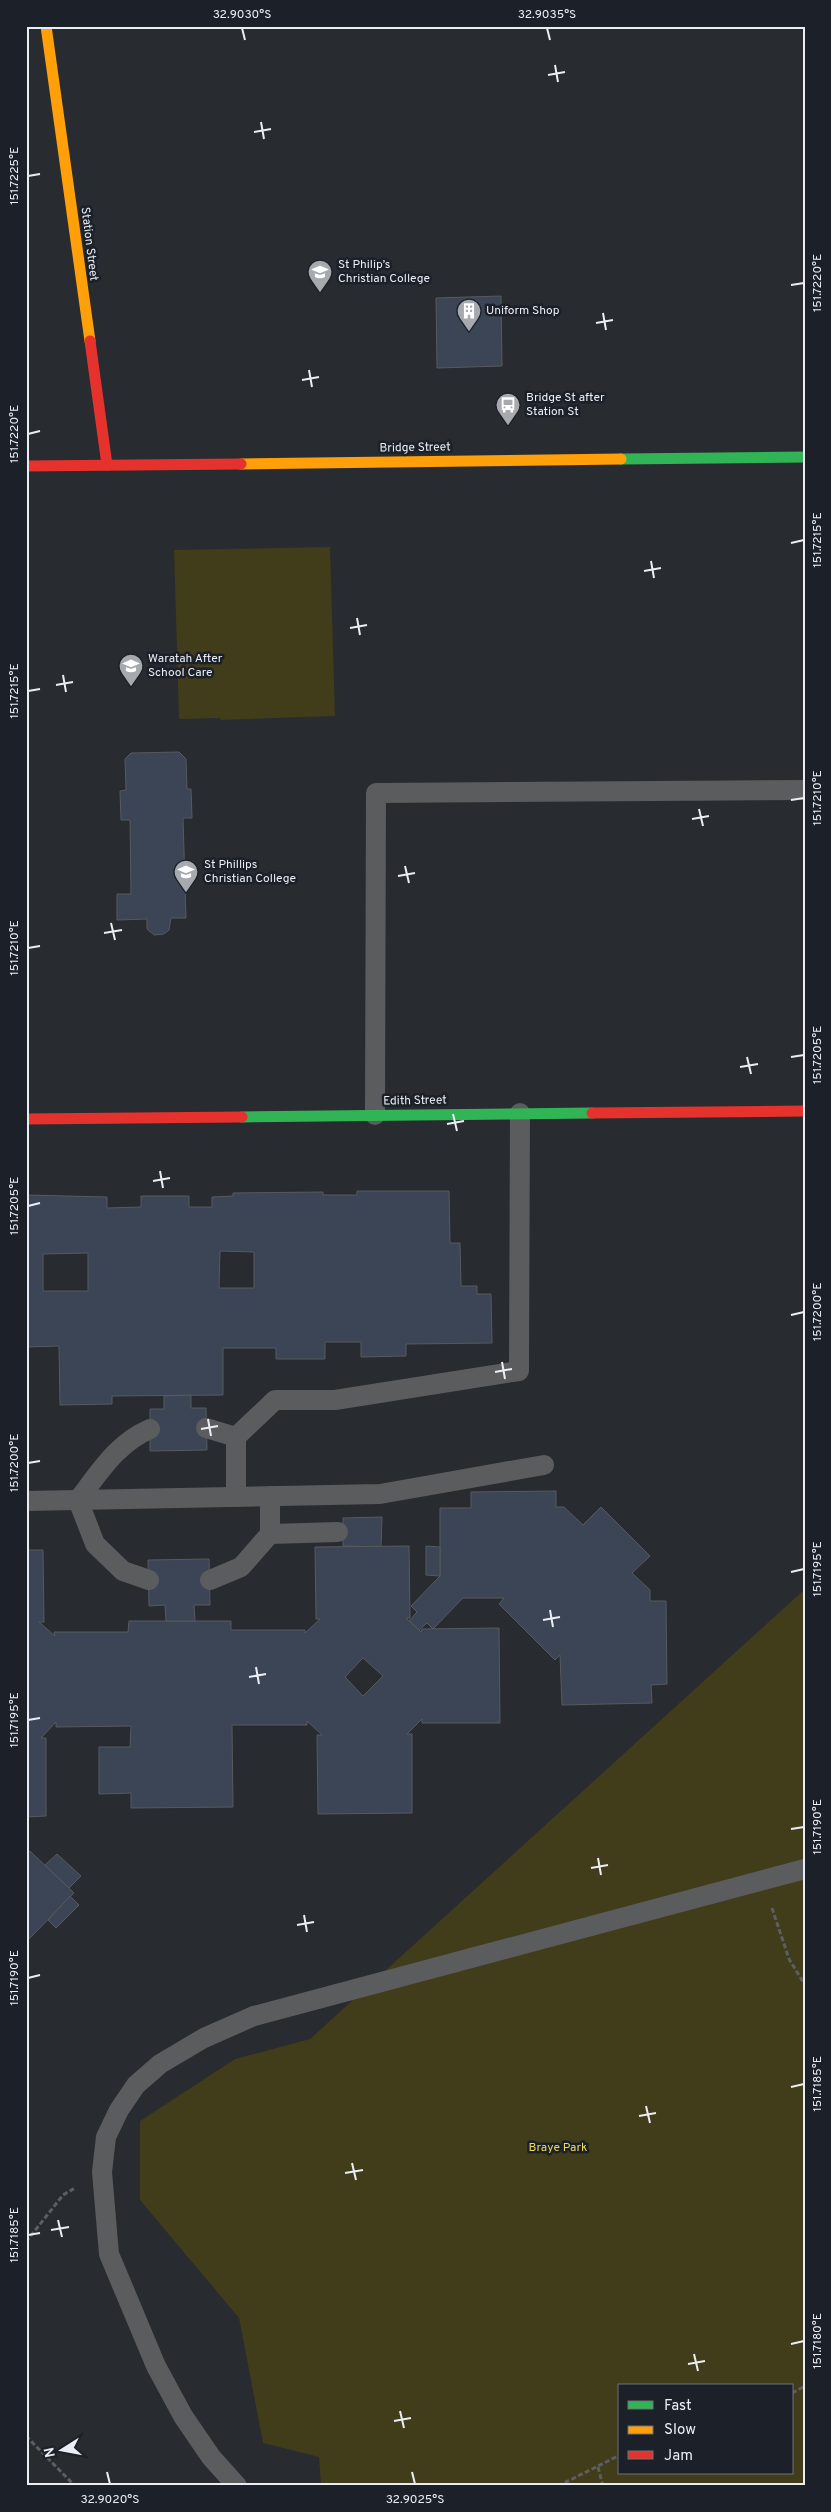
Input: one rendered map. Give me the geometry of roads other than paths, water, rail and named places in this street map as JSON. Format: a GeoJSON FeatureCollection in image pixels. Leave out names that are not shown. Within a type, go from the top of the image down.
{"type":"FeatureCollection","features":[{"type":"Feature","properties":{"kind":"street","name":"Station Street"},"geometry":{"type":"LineString","coordinates":[[46,26],[107,465]]}},
{"type":"Feature","properties":{"kind":"street","name":"Bridge Street"},"geometry":{"type":"LineString","coordinates":[[26,466],[805,457]]}},
{"type":"Feature","properties":{"kind":"street","name":"Edith Street"},"geometry":{"type":"LineString","coordinates":[[26,1119],[805,1111]]}},
{"type":"Feature","properties":{"kind":"lane"},"geometry":{"type":"LineString","coordinates":[[375,1116],[376,793],[805,790]]}},
{"type":"Feature","properties":{"kind":"lane"},"geometry":{"type":"LineString","coordinates":[[236,1496],[236,1437],[276,1400],[334,1400],[519,1370],[520,1114]]}},
{"type":"Feature","properties":{"kind":"lane"},"geometry":{"type":"LineString","coordinates":[[206,1428],[236,1437]]}},
{"type":"Feature","properties":{"kind":"lane"},"geometry":{"type":"LineString","coordinates":[[78,1500],[112,1455],[138,1434],[150,1429]]}},
{"type":"Feature","properties":{"kind":"lane"},"geometry":{"type":"LineString","coordinates":[[26,1501],[380,1494],[544,1466]]}},
{"type":"Feature","properties":{"kind":"lane"},"geometry":{"type":"LineString","coordinates":[[210,1580],[241,1567],[270,1534],[270,1496]]}},
{"type":"Feature","properties":{"kind":"lane"},"geometry":{"type":"LineString","coordinates":[[78,1500],[96,1544],[123,1571],[149,1580]]}},
{"type":"Feature","properties":{"kind":"lane"},"geometry":{"type":"LineString","coordinates":[[270,1534],[338,1532]]}},
{"type":"Feature","properties":{"kind":"lane"},"geometry":{"type":"LineString","coordinates":[[237,2486],[210,2457],[183,2416],[156,2366],[109,2254],[102,2172],[106,2137],[119,2110],[136,2085],[160,2064],[204,2038],[254,2016],[805,1869]]}},
{"type":"Feature","properties":{"kind":"place","name":"St Philip’s Christian College"},"geometry":{"type":"Point","coordinates":[320,293]}},
{"type":"Feature","properties":{"kind":"place","name":"Uniform Shop"},"geometry":{"type":"Point","coordinates":[469,332]}},
{"type":"Feature","properties":{"kind":"place","name":"Bridge St after Station St"},"geometry":{"type":"Point","coordinates":[508,426]}},
{"type":"Feature","properties":{"kind":"place","name":"Waratah After School Care"},"geometry":{"type":"Point","coordinates":[131,687]}},
{"type":"Feature","properties":{"kind":"place","name":"St Phillips Christian College"},"geometry":{"type":"Point","coordinates":[186,893]}},
{"type":"Feature","properties":{"kind":"park label","name":"Braye Park"},"geometry":{"type":"Point","coordinates":[558,2148]}}]}
